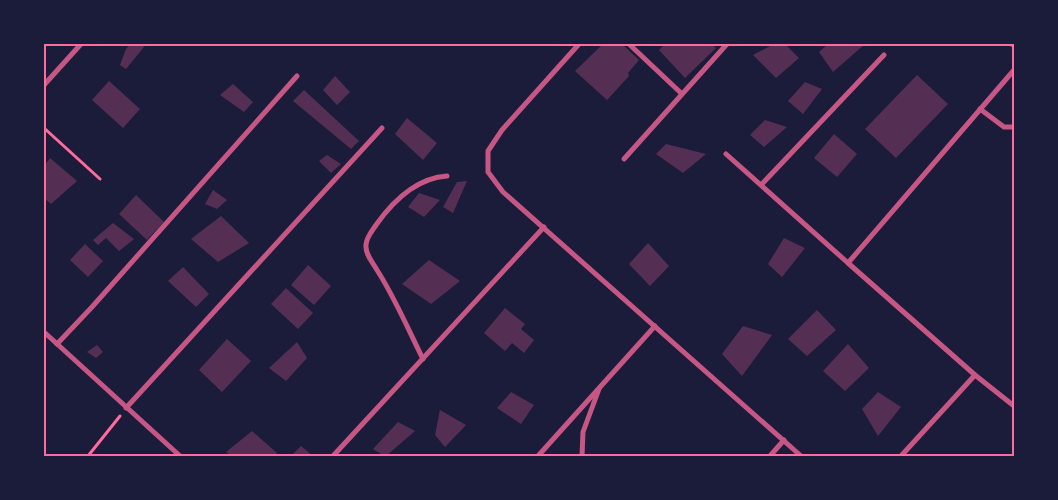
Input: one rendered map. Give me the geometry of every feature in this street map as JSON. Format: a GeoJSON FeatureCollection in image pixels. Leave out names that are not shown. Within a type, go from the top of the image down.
{"type":"FeatureCollection","features":[{"type":"Feature","properties":{"kind":"street"},"geometry":{"type":"LineString","coordinates":[[44,85],[81,44]]}},
{"type":"Feature","properties":{"kind":"street"},"geometry":{"type":"LineString","coordinates":[[579,44],[502,130],[488,151],[488,172],[503,192],[801,456]]}},
{"type":"Feature","properties":{"kind":"street"},"geometry":{"type":"LineString","coordinates":[[629,44],[682,94]]}},
{"type":"Feature","properties":{"kind":"street"},"geometry":{"type":"LineString","coordinates":[[624,159],[727,44]]}},
{"type":"Feature","properties":{"kind":"street"},"geometry":{"type":"LineString","coordinates":[[762,184],[884,55]]}},
{"type":"Feature","properties":{"kind":"street"},"geometry":{"type":"LineString","coordinates":[[848,263],[1014,70]]}},
{"type":"Feature","properties":{"kind":"street"},"geometry":{"type":"LineString","coordinates":[[57,344],[297,76]]}},
{"type":"Feature","properties":{"kind":"street"},"geometry":{"type":"LineString","coordinates":[[980,109],[1004,127],[1014,127]]}},
{"type":"Feature","properties":{"kind":"street"},"geometry":{"type":"LineString","coordinates":[[126,408],[382,128]]}},
{"type":"Feature","properties":{"kind":"street"},"geometry":{"type":"LineString","coordinates":[[726,154],[762,184],[975,376],[1014,406]]}},
{"type":"Feature","properties":{"kind":"street"},"geometry":{"type":"LineString","coordinates":[[423,359],[399,308],[369,256],[366,246],[369,235],[387,210],[398,199],[435,177],[447,176]]}},
{"type":"Feature","properties":{"kind":"street"},"geometry":{"type":"LineString","coordinates":[[333,456],[544,227]]}},
{"type":"Feature","properties":{"kind":"street"},"geometry":{"type":"LineString","coordinates":[[538,456],[655,326]]}},
{"type":"Feature","properties":{"kind":"street"},"geometry":{"type":"LineString","coordinates":[[44,332],[180,456]]}},
{"type":"Feature","properties":{"kind":"street"},"geometry":{"type":"LineString","coordinates":[[900,456],[975,376]]}},
{"type":"Feature","properties":{"kind":"street"},"geometry":{"type":"LineString","coordinates":[[582,456],[583,432],[600,387]]}},
{"type":"Feature","properties":{"kind":"street"},"geometry":{"type":"LineString","coordinates":[[770,456],[784,440]]}},
{"type":"Feature","properties":{"kind":"path"},"geometry":{"type":"LineString","coordinates":[[44,128],[100,179]]}},
{"type":"Feature","properties":{"kind":"path"},"geometry":{"type":"LineString","coordinates":[[88,456],[126,408]]}},
{"type":"Feature","properties":{"kind":"building"},"geometry":{"type":"Polygon","coordinates":[[[130,44],[141,44],[144,47],[126,69],[120,65],[130,44]]]}},
{"type":"Feature","properties":{"kind":"building"},"geometry":{"type":"Polygon","coordinates":[[[603,44],[622,44],[639,60],[628,73],[629,76],[607,100],[575,71],[603,44]]]}},
{"type":"Feature","properties":{"kind":"building"},"geometry":{"type":"Polygon","coordinates":[[[665,44],[711,44],[716,48],[685,78],[659,50],[665,44]]]}},
{"type":"Feature","properties":{"kind":"building"},"geometry":{"type":"Polygon","coordinates":[[[774,44],[785,44],[799,58],[776,78],[753,55],[774,44]]]}},
{"type":"Feature","properties":{"kind":"building"},"geometry":{"type":"Polygon","coordinates":[[[828,44],[865,44],[833,72],[819,52],[828,44]]]}},
{"type":"Feature","properties":{"kind":"building"},"geometry":{"type":"Polygon","coordinates":[[[917,75],[948,104],[896,158],[865,129],[917,75]]]}},
{"type":"Feature","properties":{"kind":"building"},"geometry":{"type":"Polygon","coordinates":[[[335,76],[350,92],[337,105],[323,90],[335,76]]]}},
{"type":"Feature","properties":{"kind":"building"},"geometry":{"type":"Polygon","coordinates":[[[109,81],[140,109],[123,128],[92,100],[109,81]]]}},
{"type":"Feature","properties":{"kind":"building"},"geometry":{"type":"Polygon","coordinates":[[[805,82],[822,89],[803,114],[788,101],[805,82]]]}},
{"type":"Feature","properties":{"kind":"building"},"geometry":{"type":"Polygon","coordinates":[[[233,84],[253,102],[244,112],[220,95],[233,84]]]}},
{"type":"Feature","properties":{"kind":"building"},"geometry":{"type":"Polygon","coordinates":[[[304,90],[359,141],[351,149],[293,101],[304,90]]]}},
{"type":"Feature","properties":{"kind":"building"},"geometry":{"type":"Polygon","coordinates":[[[407,118],[437,143],[423,160],[395,134],[407,118]]]}},
{"type":"Feature","properties":{"kind":"building"},"geometry":{"type":"Polygon","coordinates":[[[765,120],[787,127],[764,147],[750,135],[765,120]]]}},
{"type":"Feature","properties":{"kind":"building"},"geometry":{"type":"Polygon","coordinates":[[[834,134],[857,154],[837,177],[814,158],[834,134]]]}},
{"type":"Feature","properties":{"kind":"building"},"geometry":{"type":"Polygon","coordinates":[[[666,144],[706,154],[683,173],[656,154],[666,144]]]}},
{"type":"Feature","properties":{"kind":"building"},"geometry":{"type":"Polygon","coordinates":[[[327,155],[341,164],[331,173],[319,161],[327,155]]]}},
{"type":"Feature","properties":{"kind":"building"},"geometry":{"type":"Polygon","coordinates":[[[50,158],[77,181],[51,204],[44,198],[44,166],[50,158]]]}},
{"type":"Feature","properties":{"kind":"building"},"geometry":{"type":"Polygon","coordinates":[[[467,181],[453,213],[443,207],[457,182],[467,181]]]}},
{"type":"Feature","properties":{"kind":"building"},"geometry":{"type":"Polygon","coordinates":[[[213,190],[227,200],[217,209],[205,204],[213,190]]]}},
{"type":"Feature","properties":{"kind":"building"},"geometry":{"type":"Polygon","coordinates":[[[419,193],[440,200],[424,217],[408,207],[419,193]]]}},
{"type":"Feature","properties":{"kind":"building"},"geometry":{"type":"Polygon","coordinates":[[[136,195],[164,222],[147,240],[119,214],[136,195]]]}},
{"type":"Feature","properties":{"kind":"building"},"geometry":{"type":"Polygon","coordinates":[[[221,216],[249,243],[218,262],[191,239],[221,216]]]}},
{"type":"Feature","properties":{"kind":"building"},"geometry":{"type":"Polygon","coordinates":[[[113,223],[134,239],[119,251],[106,238],[98,245],[93,240],[113,223]]]}},
{"type":"Feature","properties":{"kind":"building"},"geometry":{"type":"Polygon","coordinates":[[[784,238],[805,248],[782,277],[768,264],[784,238]]]}},
{"type":"Feature","properties":{"kind":"building"},"geometry":{"type":"Polygon","coordinates":[[[648,243],[669,266],[650,286],[629,264],[648,243]]]}},
{"type":"Feature","properties":{"kind":"building"},"geometry":{"type":"Polygon","coordinates":[[[85,244],[103,261],[88,277],[70,260],[85,244]]]}},
{"type":"Feature","properties":{"kind":"building"},"geometry":{"type":"Polygon","coordinates":[[[429,260],[460,281],[431,304],[402,284],[429,260]]]}},
{"type":"Feature","properties":{"kind":"building"},"geometry":{"type":"Polygon","coordinates":[[[308,265],[331,286],[314,305],[291,285],[308,265]]]}},
{"type":"Feature","properties":{"kind":"building"},"geometry":{"type":"Polygon","coordinates":[[[183,267],[209,294],[196,307],[168,281],[183,267]]]}},
{"type":"Feature","properties":{"kind":"building"},"geometry":{"type":"Polygon","coordinates":[[[286,288],[313,313],[298,329],[271,304],[286,288]]]}},
{"type":"Feature","properties":{"kind":"building"},"geometry":{"type":"Polygon","coordinates":[[[505,308],[525,324],[521,329],[534,340],[524,353],[512,343],[505,351],[484,333],[505,308]]]}},
{"type":"Feature","properties":{"kind":"building"},"geometry":{"type":"Polygon","coordinates":[[[817,310],[836,330],[807,356],[788,339],[817,310]]]}},
{"type":"Feature","properties":{"kind":"building"},"geometry":{"type":"Polygon","coordinates":[[[743,326],[772,335],[742,376],[722,354],[743,326]]]}},
{"type":"Feature","properties":{"kind":"building"},"geometry":{"type":"Polygon","coordinates":[[[227,339],[251,361],[222,392],[199,370],[227,339]]]}},
{"type":"Feature","properties":{"kind":"building"},"geometry":{"type":"Polygon","coordinates":[[[297,342],[307,358],[286,381],[269,368],[297,342]]]}},
{"type":"Feature","properties":{"kind":"building"},"geometry":{"type":"Polygon","coordinates":[[[848,344],[869,368],[845,391],[823,371],[848,344]]]}},
{"type":"Feature","properties":{"kind":"building"},"geometry":{"type":"Polygon","coordinates":[[[97,345],[103,352],[96,358],[87,352],[97,345]]]}},
{"type":"Feature","properties":{"kind":"building"},"geometry":{"type":"Polygon","coordinates":[[[511,392],[534,405],[521,424],[497,408],[511,392]]]}},
{"type":"Feature","properties":{"kind":"building"},"geometry":{"type":"Polygon","coordinates":[[[878,392],[901,407],[878,436],[862,409],[878,392]]]}},
{"type":"Feature","properties":{"kind":"building"},"geometry":{"type":"Polygon","coordinates":[[[440,410],[466,425],[445,447],[435,435],[440,410]]]}},
{"type":"Feature","properties":{"kind":"building"},"geometry":{"type":"Polygon","coordinates":[[[398,422],[415,431],[386,456],[373,449],[398,422]]]}},
{"type":"Feature","properties":{"kind":"building"},"geometry":{"type":"Polygon","coordinates":[[[252,431],[277,453],[274,456],[232,456],[226,452],[252,431]]]}},
{"type":"Feature","properties":{"kind":"building"},"geometry":{"type":"Polygon","coordinates":[[[301,446],[313,456],[291,456],[301,446]]]}}]}
